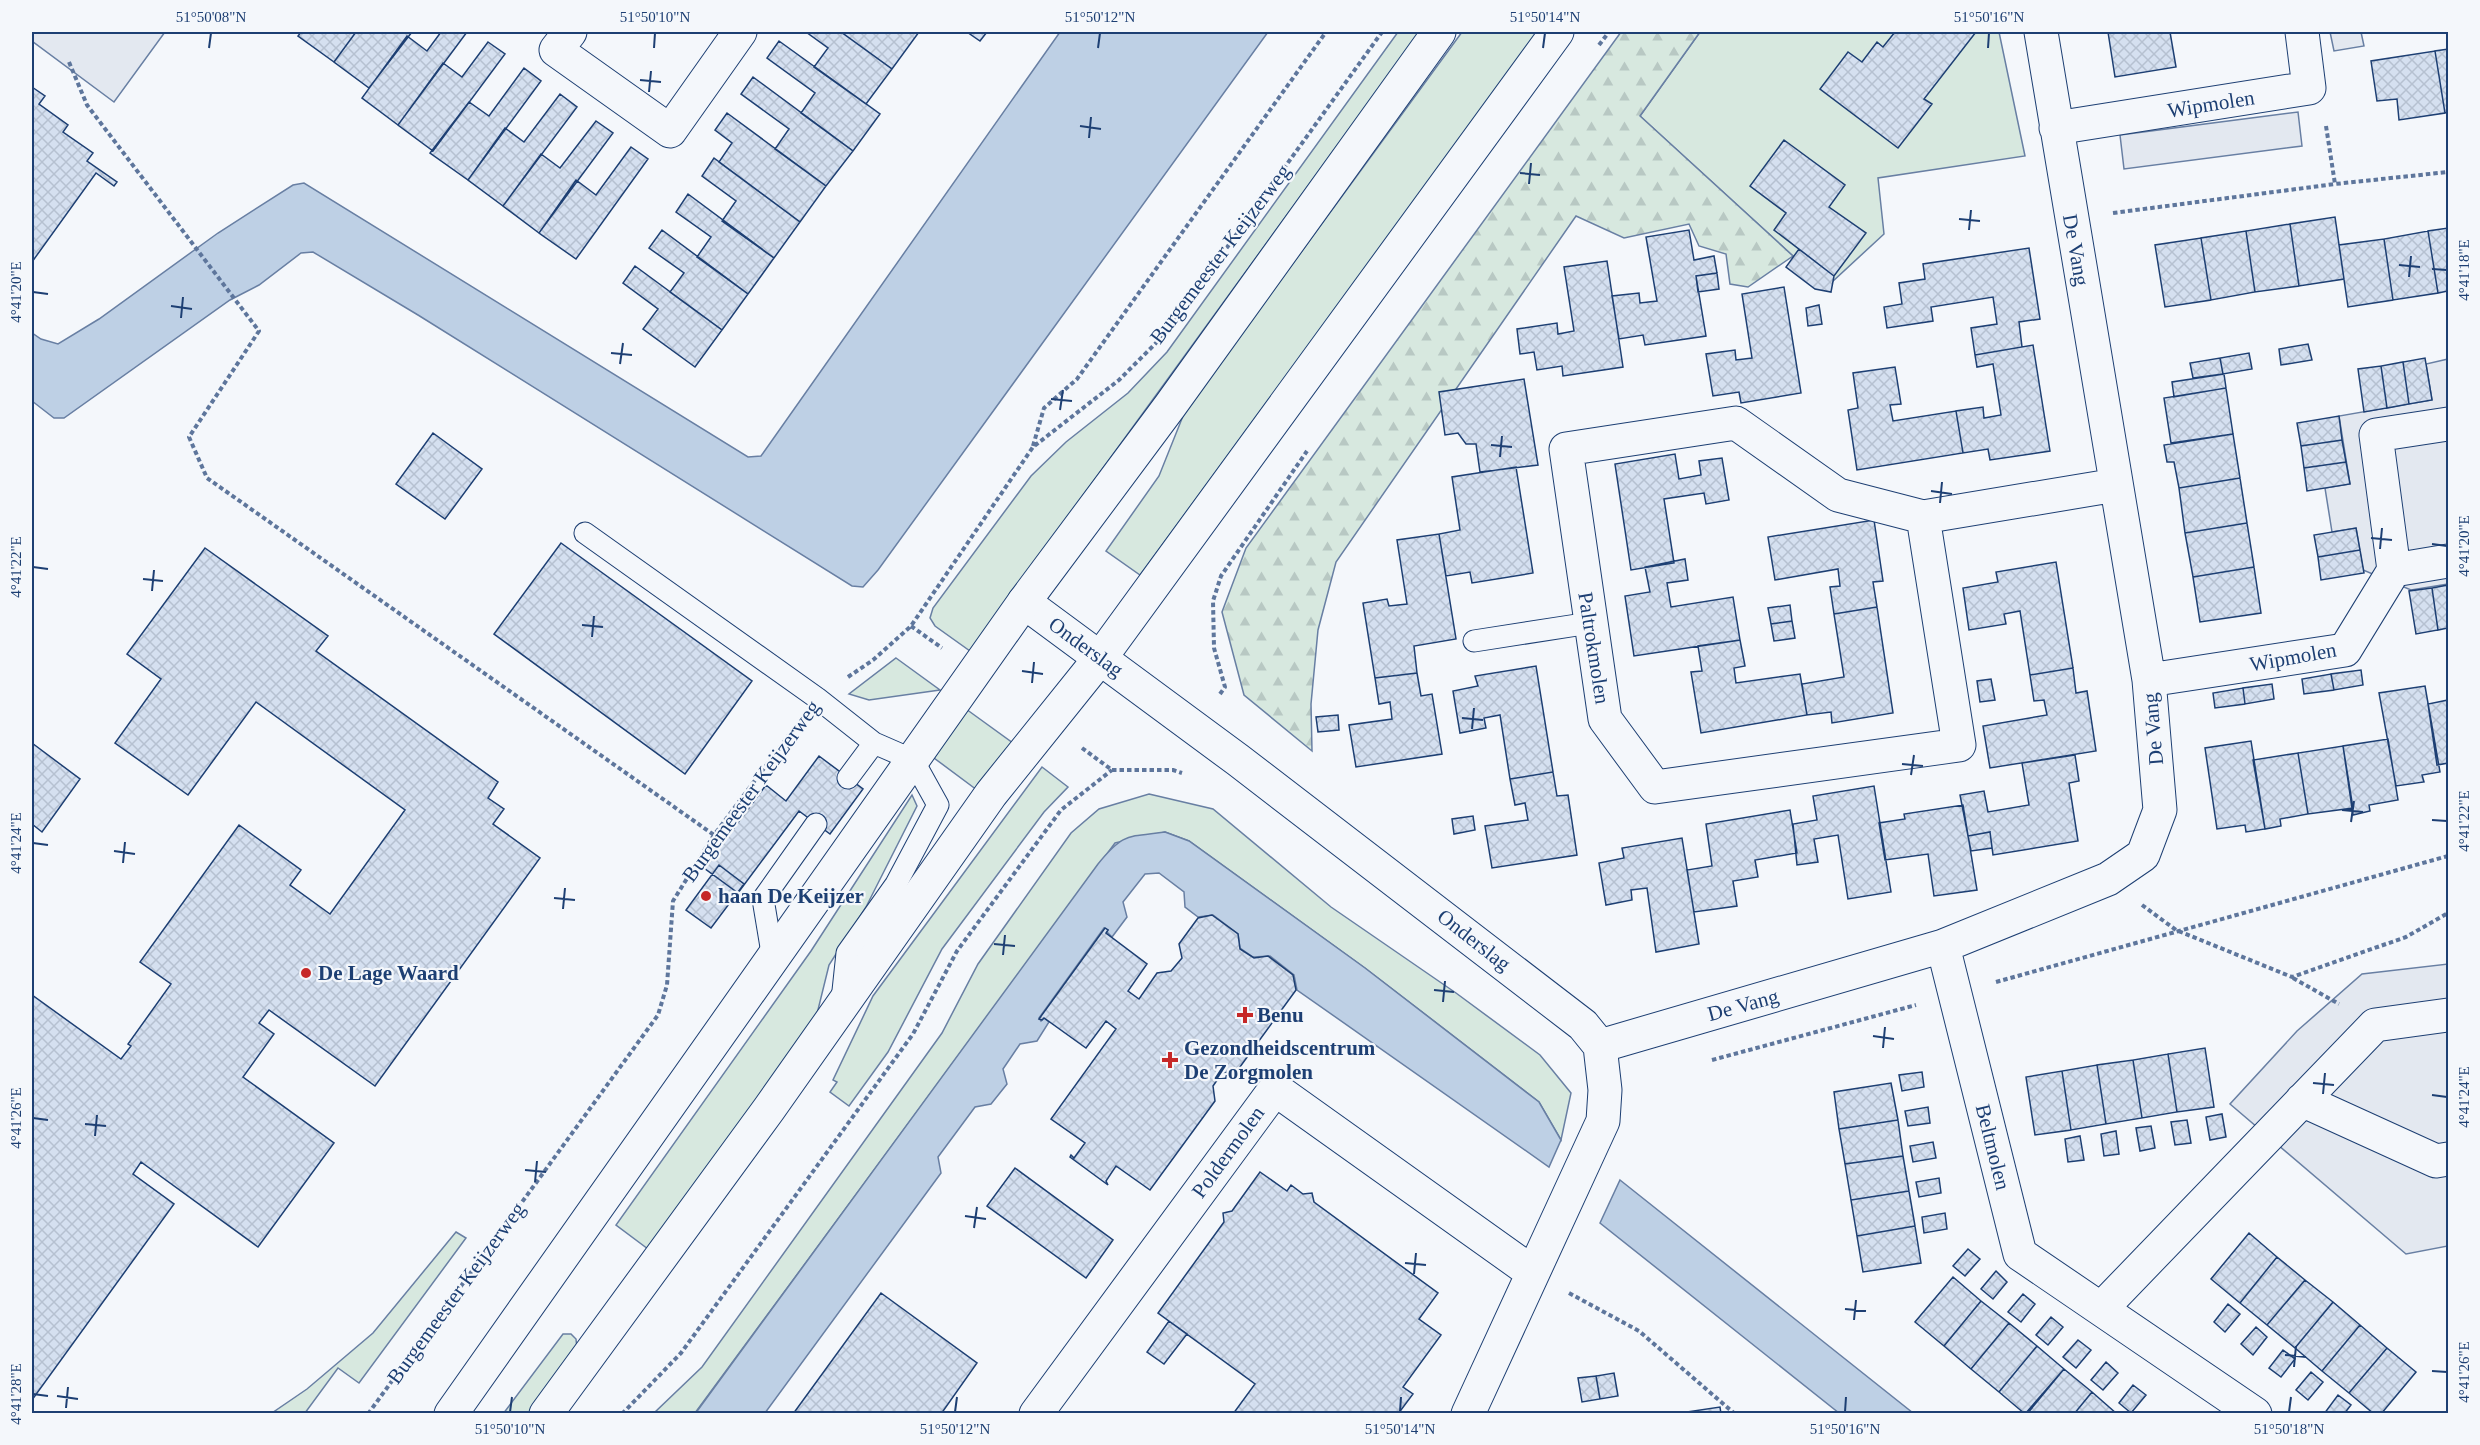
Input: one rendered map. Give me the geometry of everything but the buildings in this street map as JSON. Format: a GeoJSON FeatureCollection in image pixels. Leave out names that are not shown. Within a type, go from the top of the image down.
{"type":"FeatureCollection","features":[{"type":"Feature","properties":{"kind":"street"},"geometry":{"type":"LineString","coordinates":[[570,32],[556,50],[670,131],[740,32]]}},
{"type":"Feature","properties":{"kind":"street"},"geometry":{"type":"LineString","coordinates":[[452,1413],[1024,602],[1170,406],[1439,32]]}},
{"type":"Feature","properties":{"kind":"street"},"geometry":{"type":"LineString","coordinates":[[546,1413],[842,1006],[992,794],[1101,657],[1557,32]]}},
{"type":"Feature","properties":{"kind":"street","name":"De Vang"},"geometry":{"type":"LineString","coordinates":[[1600,1046],[1943,946],[2108,879],[2144,855],[2160,810],[2149,680],[2041,32]]}},
{"type":"Feature","properties":{"kind":"street"},"geometry":{"type":"LineString","coordinates":[[2302,32],[2309,88]]}},
{"type":"Feature","properties":{"kind":"street","name":"Wipmolen"},"geometry":{"type":"LineString","coordinates":[[2056,128],[2309,88]]}},
{"type":"Feature","properties":{"kind":"street","name":"Paltrokmolen"},"geometry":{"type":"LineString","coordinates":[[1923,517],[1959,745],[1655,787],[1605,719],[1566,449],[1737,423],[1838,495],[1923,517],[2116,485]]}},
{"type":"Feature","properties":{"kind":"street"},"geometry":{"type":"LineString","coordinates":[[2448,424],[2376,435],[2394,570],[2448,561]]}},
{"type":"Feature","properties":{"kind":"street","name":"Wipmolen"},"geometry":{"type":"LineString","coordinates":[[2149,680],[2345,650],[2394,570]]}},
{"type":"Feature","properties":{"kind":"street","name":"Onderslag"},"geometry":{"type":"LineString","coordinates":[[1024,602],[1101,657],[1360,852],[1583,1025],[1600,1046]]}},
{"type":"Feature","properties":{"kind":"street","name":"Beltmolen"},"geometry":{"type":"LineString","coordinates":[[1943,946],[2020,1254],[2255,1413]]}},
{"type":"Feature","properties":{"kind":"street"},"geometry":{"type":"LineString","coordinates":[[2101,1309],[2375,1025],[2448,1015]]}},
{"type":"Feature","properties":{"kind":"street"},"geometry":{"type":"LineString","coordinates":[[1468,1413],[1603,1120],[1605,1089],[1600,1046]]}},
{"type":"Feature","properties":{"kind":"street","name":"Poldermolen"},"geometry":{"type":"LineString","coordinates":[[1036,1413],[1275,1089],[1533,1273]]}},
{"type":"Feature","properties":{"kind":"street"},"geometry":{"type":"LineString","coordinates":[[2302,1100],[2436,1161],[2448,1159]]}},
{"type":"Feature","properties":{"kind":"lane"},"geometry":{"type":"LineString","coordinates":[[585,533],[817,698],[874,743],[913,760],[938,805],[896,884],[847,953],[842,1006]]}},
{"type":"Feature","properties":{"kind":"lane"},"geometry":{"type":"LineString","coordinates":[[1474,641],[1590,623]]}},
{"type":"Feature","properties":{"kind":"lane"},"geometry":{"type":"LineString","coordinates":[[848,778],[874,743]]}},
{"type":"Feature","properties":{"kind":"lane"},"geometry":{"type":"LineString","coordinates":[[773,959],[764,899],[816,824]]}},
{"type":"Feature","properties":{"kind":"path"},"geometry":{"type":"LineString","coordinates":[[1033,447],[1044,408],[1077,380],[1326,32]]}},
{"type":"Feature","properties":{"kind":"path","name":"Burgemeester Keijzerweg"},"geometry":{"type":"LineString","coordinates":[[368,1413],[658,1015],[667,986],[673,901],[714,835],[817,698],[873,660],[911,626],[1033,447],[1119,380],[1164,335],[1382,32]]}},
{"type":"Feature","properties":{"kind":"path"},"geometry":{"type":"LineString","coordinates":[[1595,50],[1609,32]]}},
{"type":"Feature","properties":{"kind":"path"},"geometry":{"type":"LineString","coordinates":[[69,62],[87,105],[259,331],[189,437],[207,478],[714,835]]}},
{"type":"Feature","properties":{"kind":"path"},"geometry":{"type":"LineString","coordinates":[[2309,88],[2320,93],[2335,184]]}},
{"type":"Feature","properties":{"kind":"path"},"geometry":{"type":"LineString","coordinates":[[2071,219],[2448,171]]}},
{"type":"Feature","properties":{"kind":"path"},"geometry":{"type":"LineString","coordinates":[[1173,770],[1225,687],[1214,648],[1213,601],[1221,576],[1307,450]]}},
{"type":"Feature","properties":{"kind":"path"},"geometry":{"type":"LineString","coordinates":[[622,1413],[681,1353],[914,1034],[957,951],[1061,810],[1112,770]]}},
{"type":"Feature","properties":{"kind":"path"},"geometry":{"type":"LineString","coordinates":[[1707,1062],[2448,856]]}},
{"type":"Feature","properties":{"kind":"path"},"geometry":{"type":"LineString","coordinates":[[2108,879],[2176,930],[2292,977],[2375,1025]]}},
{"type":"Feature","properties":{"kind":"path"},"geometry":{"type":"LineString","coordinates":[[2292,977],[2406,937],[2448,913]]}},
{"type":"Feature","properties":{"kind":"path"},"geometry":{"type":"LineString","coordinates":[[1533,1273],[1639,1331],[1735,1413]]}},
{"type":"Feature","properties":{"kind":"green space"},"geometry":{"type":"Polygon","coordinates":[[[1398,32],[1420,32],[970,651],[935,626],[930,618],[933,608],[1031,476],[1066,442],[1128,393],[1167,352],[1398,32]]]}},
{"type":"Feature","properties":{"kind":"green space"},"geometry":{"type":"Polygon","coordinates":[[[1462,32],[1539,32],[1140,575],[1106,551],[1159,476],[1185,411],[1462,32]]]}},
{"type":"Feature","properties":{"kind":"green space"},"geometry":{"type":"Polygon","coordinates":[[[1621,32],[1700,32],[1640,116],[1793,256],[1748,287],[1730,284],[1726,254],[1699,246],[1689,224],[1624,238],[1576,216],[1336,562],[1318,630],[1311,704],[1312,751],[1244,695],[1222,612],[1246,548],[1621,32]]]}},
{"type":"Feature","properties":{"kind":"green space"},"geometry":{"type":"Polygon","coordinates":[[[1700,32],[1999,32],[2025,156],[1878,178],[1884,234],[1832,282],[1793,256],[1640,116],[1700,32]]]}},
{"type":"Feature","properties":{"kind":"green space"},"geometry":{"type":"Polygon","coordinates":[[[896,658],[940,690],[869,700],[849,694],[896,658]]]}},
{"type":"Feature","properties":{"kind":"green space"},"geometry":{"type":"Polygon","coordinates":[[[966,709],[1017,746],[981,793],[934,758],[966,709]]]}},
{"type":"Feature","properties":{"kind":"green space"},"geometry":{"type":"Polygon","coordinates":[[[1042,767],[1068,787],[1044,812],[942,949],[888,1052],[849,1106],[830,1092],[837,1082],[833,1080],[873,996],[1042,767]]]}},
{"type":"Feature","properties":{"kind":"green space"},"geometry":{"type":"Polygon","coordinates":[[[1149,794],[1213,809],[1331,907],[1456,993],[1540,1055],[1571,1093],[1561,1140],[1539,1102],[1365,968],[1189,841],[1165,832],[1115,843],[695,1413],[653,1414],[702,1367],[942,1033],[978,964],[1071,833],[1099,809],[1149,794]]]}},
{"type":"Feature","properties":{"kind":"green space"},"geometry":{"type":"Polygon","coordinates":[[[912,795],[917,806],[866,907],[829,965],[815,1022],[648,1249],[616,1225],[811,951],[912,795]]]}},
{"type":"Feature","properties":{"kind":"green space"},"geometry":{"type":"Polygon","coordinates":[[[456,1232],[466,1238],[359,1383],[338,1368],[305,1413],[272,1413],[307,1389],[373,1333],[456,1232]]]}},
{"type":"Feature","properties":{"kind":"green space"},"geometry":{"type":"Polygon","coordinates":[[[563,1334],[571,1334],[576,1339],[577,1349],[529,1413],[503,1414],[563,1334]]]}},
{"type":"Feature","properties":{"kind":"shaded area"},"geometry":{"type":"Polygon","coordinates":[[[32,32],[165,32],[114,102],[32,41],[32,32]]]}},
{"type":"Feature","properties":{"kind":"shaded area"},"geometry":{"type":"Polygon","coordinates":[[[2330,32],[2361,32],[2364,46],[2334,51],[2330,32]]]}},
{"type":"Feature","properties":{"kind":"shaded area"},"geometry":{"type":"Polygon","coordinates":[[[2298,112],[2302,146],[2124,169],[2120,135],[2298,112]]]}},
{"type":"Feature","properties":{"kind":"shaded area"},"geometry":{"type":"Polygon","coordinates":[[[2448,359],[2448,584],[2411,590],[2363,570],[2356,528],[2332,532],[2325,488],[2350,484],[2339,416],[2432,400],[2426,364],[2448,359]]]}},
{"type":"Feature","properties":{"kind":"shaded area"},"geometry":{"type":"Polygon","coordinates":[[[2448,964],[2448,1246],[2406,1254],[2230,1104],[2297,1031],[2362,974],[2448,964]]]}},
{"type":"Feature","properties":{"kind":"water"},"geometry":{"type":"Polygon","coordinates":[[[1060,32],[1268,32],[878,570],[863,587],[852,586],[313,252],[301,253],[259,285],[230,300],[64,418],[54,418],[32,401],[32,333],[41,339],[58,344],[99,319],[218,233],[293,185],[304,183],[748,457],[761,456],[1060,32]]]}},
{"type":"Feature","properties":{"kind":"water"},"geometry":{"type":"Polygon","coordinates":[[[1165,832],[1189,841],[1365,968],[1539,1102],[1561,1140],[1549,1167],[1297,990],[1294,975],[1270,956],[1253,957],[1240,948],[1238,934],[1213,915],[1198,917],[1185,907],[1184,892],[1159,873],[1145,874],[1123,902],[1127,917],[1112,937],[1104,928],[1039,1018],[1041,1021],[1044,1018],[1049,1022],[1037,1041],[1020,1044],[1003,1069],[1007,1084],[991,1104],[975,1107],[938,1157],[941,1173],[765,1413],[695,1414],[1098,864],[1114,847],[1127,838],[1165,832]]]}},
{"type":"Feature","properties":{"kind":"water"},"geometry":{"type":"Polygon","coordinates":[[[1620,1180],[1913,1413],[1839,1413],[1600,1223],[1620,1180]]]}},
{"type":"Feature","properties":{"kind":"place","name":"haan De Keijzer"},"geometry":{"type":"Point","coordinates":[706,896]}},
{"type":"Feature","properties":{"kind":"place","name":"De Lage Waard"},"geometry":{"type":"Point","coordinates":[306,973]}},
{"type":"Feature","properties":{"kind":"place","name":"Benu"},"geometry":{"type":"Point","coordinates":[1245,1015]}},
{"type":"Feature","properties":{"kind":"place","name":"Gezondheidscentrum De Zorgmolen"},"geometry":{"type":"Point","coordinates":[1170,1060]}}]}
